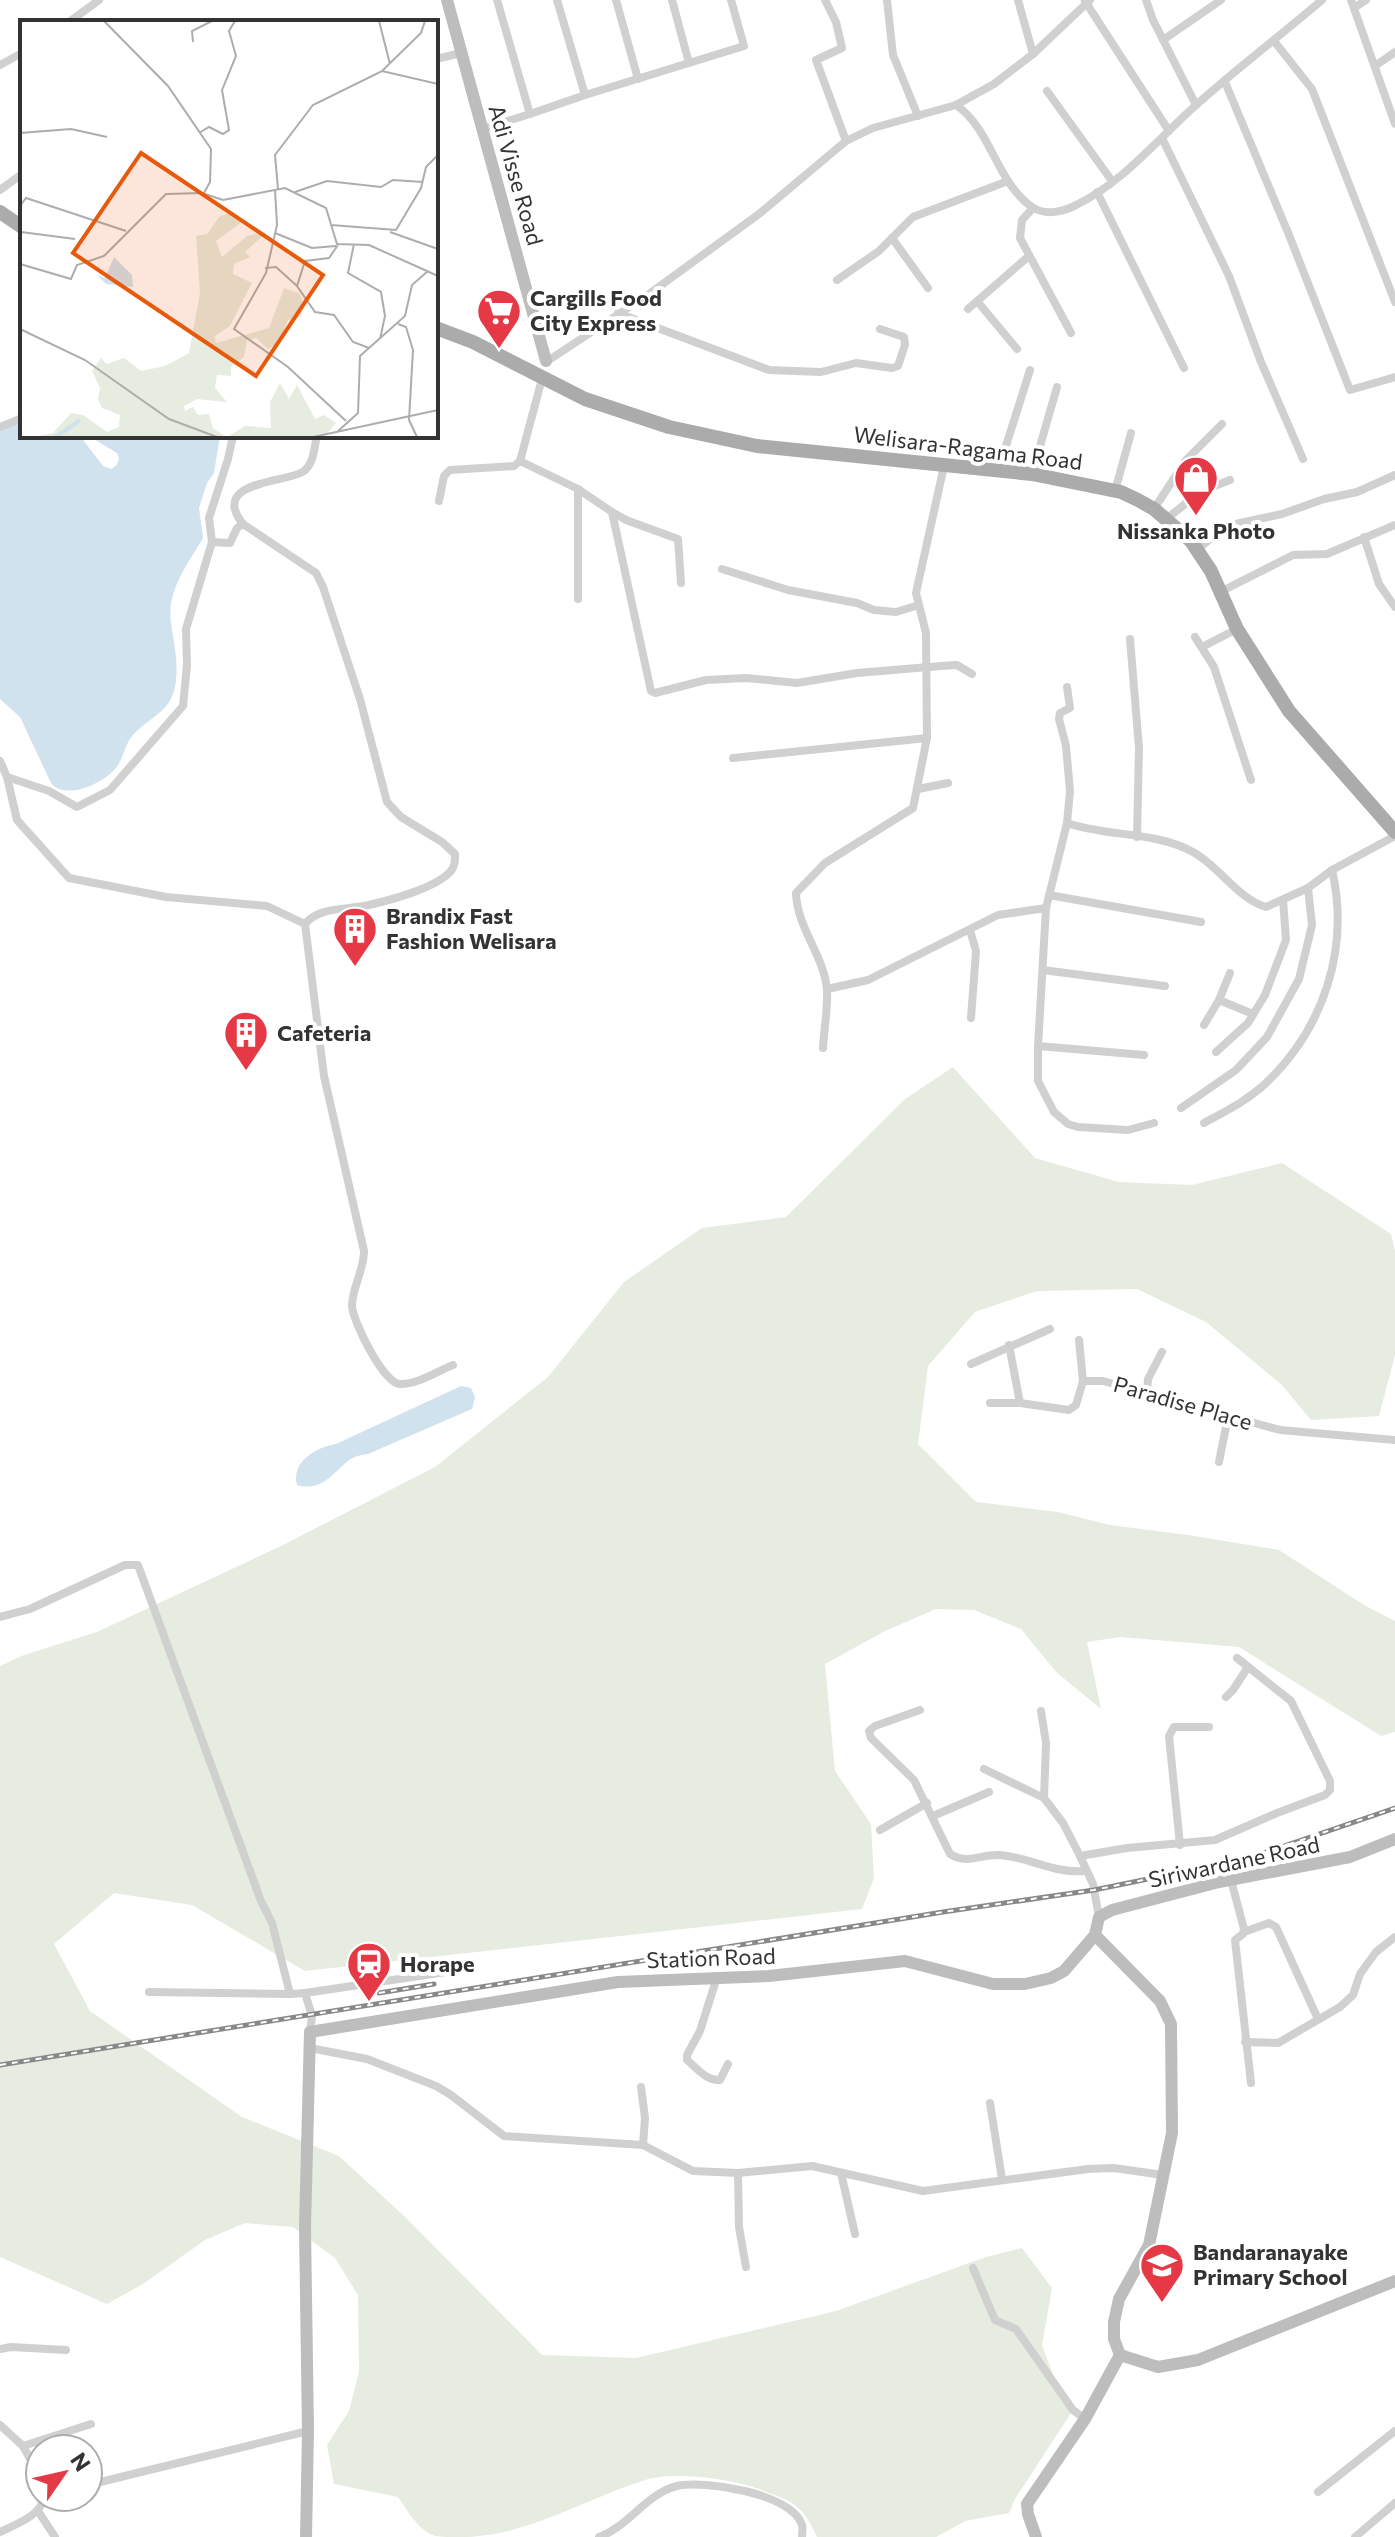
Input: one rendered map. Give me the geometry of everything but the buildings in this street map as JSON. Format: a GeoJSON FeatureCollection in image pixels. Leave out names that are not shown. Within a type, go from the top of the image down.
{"type":"FeatureCollection","features":[{"type":"Feature","properties":{"kind":"main road"},"geometry":{"type":"LineString","coordinates":[[0,212],[20,226]]}},
{"type":"Feature","properties":{"kind":"main road","name":"Welisara-Ragama Road"},"geometry":{"type":"LineString","coordinates":[[438,329],[473,342],[542,378],[629,416],[711,438],[757,446],[1032,474],[1115,491],[1154,509],[1191,541],[1237,629],[1289,711],[1395,834]]}},
{"type":"Feature","properties":{"kind":"street"},"geometry":{"type":"LineString","coordinates":[[72,20],[99,0]]}},
{"type":"Feature","properties":{"kind":"street","name":"Adi Visse Road"},"geometry":{"type":"LineString","coordinates":[[447,0],[546,361]]}},
{"type":"Feature","properties":{"kind":"street"},"geometry":{"type":"LineString","coordinates":[[497,0],[530,114]]}},
{"type":"Feature","properties":{"kind":"street"},"geometry":{"type":"LineString","coordinates":[[557,0],[585,95]]}},
{"type":"Feature","properties":{"kind":"street"},"geometry":{"type":"LineString","coordinates":[[616,0],[638,79]]}},
{"type":"Feature","properties":{"kind":"street"},"geometry":{"type":"LineString","coordinates":[[672,0],[689,63]]}},
{"type":"Feature","properties":{"kind":"street"},"geometry":{"type":"LineString","coordinates":[[482,129],[744,46],[731,0]]}},
{"type":"Feature","properties":{"kind":"street"},"geometry":{"type":"LineString","coordinates":[[825,0],[836,22],[842,48],[816,60],[846,141]]}},
{"type":"Feature","properties":{"kind":"street"},"geometry":{"type":"LineString","coordinates":[[887,0],[893,55],[918,116]]}},
{"type":"Feature","properties":{"kind":"street"},"geometry":{"type":"LineString","coordinates":[[1018,0],[1033,54]]}},
{"type":"Feature","properties":{"kind":"street"},"geometry":{"type":"LineString","coordinates":[[1146,0],[1196,105]]}},
{"type":"Feature","properties":{"kind":"street"},"geometry":{"type":"LineString","coordinates":[[956,105],[983,133],[1008,181],[1033,208],[1055,213],[1078,205],[1112,181],[1196,105],[1322,0]]}},
{"type":"Feature","properties":{"kind":"street"},"geometry":{"type":"LineString","coordinates":[[1366,0],[1352,4],[1395,124]]}},
{"type":"Feature","properties":{"kind":"street"},"geometry":{"type":"LineString","coordinates":[[439,501],[444,476],[450,470],[514,466],[520,461],[546,361],[759,214],[846,141],[873,128],[956,105],[994,84],[1033,54],[1087,1],[1166,134],[1229,276],[1261,362],[1303,459]]}},
{"type":"Feature","properties":{"kind":"street"},"geometry":{"type":"LineString","coordinates":[[1163,40],[1215,2]]}},
{"type":"Feature","properties":{"kind":"street"},"geometry":{"type":"LineString","coordinates":[[1274,41],[1312,89],[1395,302]]}},
{"type":"Feature","properties":{"kind":"street"},"geometry":{"type":"LineString","coordinates":[[1375,66],[1395,52]]}},
{"type":"Feature","properties":{"kind":"street"},"geometry":{"type":"LineString","coordinates":[[438,59],[461,53]]}},
{"type":"Feature","properties":{"kind":"street"},"geometry":{"type":"LineString","coordinates":[[0,65],[20,54]]}},
{"type":"Feature","properties":{"kind":"street"},"geometry":{"type":"LineString","coordinates":[[1225,82],[1350,390],[1395,377]]}},
{"type":"Feature","properties":{"kind":"street"},"geometry":{"type":"LineString","coordinates":[[1047,91],[1112,181]]}},
{"type":"Feature","properties":{"kind":"street"},"geometry":{"type":"LineString","coordinates":[[0,190],[20,175]]}},
{"type":"Feature","properties":{"kind":"street"},"geometry":{"type":"LineString","coordinates":[[837,280],[879,251],[913,217],[1008,181]]}},
{"type":"Feature","properties":{"kind":"street"},"geometry":{"type":"LineString","coordinates":[[1097,192],[1184,368]]}},
{"type":"Feature","properties":{"kind":"street"},"geometry":{"type":"LineString","coordinates":[[1033,208],[1022,220],[1020,238],[1071,333]]}},
{"type":"Feature","properties":{"kind":"street"},"geometry":{"type":"LineString","coordinates":[[892,238],[928,288]]}},
{"type":"Feature","properties":{"kind":"street"},"geometry":{"type":"LineString","coordinates":[[968,309],[1029,256]]}},
{"type":"Feature","properties":{"kind":"street"},"geometry":{"type":"LineString","coordinates":[[977,301],[1017,349]]}},
{"type":"Feature","properties":{"kind":"street"},"geometry":{"type":"LineString","coordinates":[[618,313],[769,370],[821,372],[856,363],[892,368],[898,366],[905,345],[904,337],[880,329]]}},
{"type":"Feature","properties":{"kind":"street"},"geometry":{"type":"LineString","coordinates":[[998,471],[1030,370]]}},
{"type":"Feature","properties":{"kind":"street"},"geometry":{"type":"LineString","coordinates":[[1032,474],[1057,387]]}},
{"type":"Feature","properties":{"kind":"street"},"geometry":{"type":"LineString","coordinates":[[0,427],[20,419]]}},
{"type":"Feature","properties":{"kind":"street"},"geometry":{"type":"LineString","coordinates":[[1154,509],[1186,460],[1222,424]]}},
{"type":"Feature","properties":{"kind":"street"},"geometry":{"type":"LineString","coordinates":[[1115,491],[1131,433]]}},
{"type":"Feature","properties":{"kind":"street"},"geometry":{"type":"LineString","coordinates":[[7,777],[49,791],[77,807],[110,790],[183,706],[187,665],[186,629],[212,542],[209,518],[233,438]]}},
{"type":"Feature","properties":{"kind":"street"},"geometry":{"type":"LineString","coordinates":[[305,924],[319,913],[370,905],[419,889],[449,873],[455,864],[455,854],[442,842],[401,817],[387,802],[360,699],[316,573],[243,524],[235,509],[243,491],[256,483],[305,471],[311,463],[317,438]]}},
{"type":"Feature","properties":{"kind":"street"},"geometry":{"type":"LineString","coordinates":[[520,461],[578,489],[626,520],[678,539],[681,583]]}},
{"type":"Feature","properties":{"kind":"street"},"geometry":{"type":"LineString","coordinates":[[823,1048],[827,989],[796,908],[796,893],[825,863],[913,808],[927,738],[926,633],[916,593],[917,581],[944,466]]}},
{"type":"Feature","properties":{"kind":"street"},"geometry":{"type":"LineString","coordinates":[[1197,550],[1226,526],[1282,514],[1324,499],[1357,492],[1395,475]]}},
{"type":"Feature","properties":{"kind":"street"},"geometry":{"type":"LineString","coordinates":[[1166,519],[1192,495],[1230,480]]}},
{"type":"Feature","properties":{"kind":"street"},"geometry":{"type":"LineString","coordinates":[[578,489],[578,599]]}},
{"type":"Feature","properties":{"kind":"street"},"geometry":{"type":"LineString","coordinates":[[612,512],[651,691],[655,693],[706,680],[746,678],[797,683],[857,673],[957,665],[972,674]]}},
{"type":"Feature","properties":{"kind":"street"},"geometry":{"type":"LineString","coordinates":[[212,542],[230,543],[237,528],[243,524]]}},
{"type":"Feature","properties":{"kind":"street"},"geometry":{"type":"LineString","coordinates":[[1220,592],[1293,555],[1327,554],[1395,525]]}},
{"type":"Feature","properties":{"kind":"street"},"geometry":{"type":"LineString","coordinates":[[1364,537],[1379,584],[1395,607]]}},
{"type":"Feature","properties":{"kind":"street"},"geometry":{"type":"LineString","coordinates":[[722,569],[788,590],[857,603],[874,610],[896,612],[919,605]]}},
{"type":"Feature","properties":{"kind":"street"},"geometry":{"type":"LineString","coordinates":[[1202,647],[1237,629]]}},
{"type":"Feature","properties":{"kind":"street"},"geometry":{"type":"LineString","coordinates":[[1195,637],[1214,667],[1251,780]]}},
{"type":"Feature","properties":{"kind":"street"},"geometry":{"type":"LineString","coordinates":[[1130,639],[1139,748],[1137,837]]}},
{"type":"Feature","properties":{"kind":"street"},"geometry":{"type":"LineString","coordinates":[[1067,687],[1070,708],[1060,713],[1059,719],[1070,791],[1067,823],[1046,908],[1038,1081],[1054,1112],[1068,1124],[1128,1130],[1154,1123]]}},
{"type":"Feature","properties":{"kind":"street"},"geometry":{"type":"LineString","coordinates":[[733,758],[927,738]]}},
{"type":"Feature","properties":{"kind":"street"},"geometry":{"type":"LineString","coordinates":[[0,761],[17,820],[69,878],[166,897],[267,906],[305,924]]}},
{"type":"Feature","properties":{"kind":"street"},"geometry":{"type":"LineString","coordinates":[[918,789],[948,783]]}},
{"type":"Feature","properties":{"kind":"street"},"geometry":{"type":"LineString","coordinates":[[1067,823],[1087,830],[1167,842],[1192,852],[1216,868],[1254,904],[1266,907],[1308,888],[1332,870],[1395,834]]}},
{"type":"Feature","properties":{"kind":"street"},"geometry":{"type":"LineString","coordinates":[[1204,1123],[1265,1084],[1300,1046],[1318,1012],[1333,969],[1339,926],[1338,897],[1332,870]]}},
{"type":"Feature","properties":{"kind":"street"},"geometry":{"type":"LineString","coordinates":[[1181,1108],[1236,1070],[1267,1037],[1299,979],[1312,925],[1308,888]]}},
{"type":"Feature","properties":{"kind":"street"},"geometry":{"type":"LineString","coordinates":[[1049,895],[1201,922]]}},
{"type":"Feature","properties":{"kind":"street"},"geometry":{"type":"LineString","coordinates":[[1216,1052],[1248,1023],[1265,995],[1286,940],[1283,900]]}},
{"type":"Feature","properties":{"kind":"street"},"geometry":{"type":"LineString","coordinates":[[827,989],[868,980],[998,915],[1046,908]]}},
{"type":"Feature","properties":{"kind":"street"},"geometry":{"type":"LineString","coordinates":[[305,924],[324,1076],[364,1251],[364,1267],[353,1298],[356,1321],[386,1376],[394,1384],[404,1384],[453,1365]]}},
{"type":"Feature","properties":{"kind":"street"},"geometry":{"type":"LineString","coordinates":[[970,930],[976,951],[971,1018]]}},
{"type":"Feature","properties":{"kind":"street"},"geometry":{"type":"LineString","coordinates":[[1043,970],[1165,986]]}},
{"type":"Feature","properties":{"kind":"street"},"geometry":{"type":"LineString","coordinates":[[1204,1025],[1230,973]]}},
{"type":"Feature","properties":{"kind":"street"},"geometry":{"type":"LineString","coordinates":[[1219,1000],[1253,1014]]}},
{"type":"Feature","properties":{"kind":"street"},"geometry":{"type":"LineString","coordinates":[[1038,1046],[1144,1055]]}},
{"type":"Feature","properties":{"kind":"street"},"geometry":{"type":"LineString","coordinates":[[971,1364],[1050,1329]]}},
{"type":"Feature","properties":{"kind":"street"},"geometry":{"type":"LineString","coordinates":[[1079,1340],[1083,1381]]}},
{"type":"Feature","properties":{"kind":"street"},"geometry":{"type":"LineString","coordinates":[[1009,1345],[1020,1403]]}},
{"type":"Feature","properties":{"kind":"street"},"geometry":{"type":"LineString","coordinates":[[1147,1393],[1148,1379],[1162,1352]]}},
{"type":"Feature","properties":{"kind":"street","name":"Paradise Place"},"geometry":{"type":"LineString","coordinates":[[990,1403],[1020,1403],[1069,1410],[1076,1405],[1083,1381],[1103,1381],[1280,1430],[1395,1440]]}},
{"type":"Feature","properties":{"kind":"street"},"geometry":{"type":"LineString","coordinates":[[1219,1462],[1228,1417]]}},
{"type":"Feature","properties":{"kind":"street"},"geometry":{"type":"LineString","coordinates":[[0,1617],[30,1609],[125,1565],[138,1565],[261,1901],[272,1923],[290,1994]]}},
{"type":"Feature","properties":{"kind":"street"},"geometry":{"type":"LineString","coordinates":[[1080,1856],[1127,1848],[1215,1840],[1325,1795],[1330,1790],[1330,1781],[1291,1701],[1237,1658]]}},
{"type":"Feature","properties":{"kind":"street"},"geometry":{"type":"LineString","coordinates":[[1226,1697],[1248,1667]]}},
{"type":"Feature","properties":{"kind":"street"},"geometry":{"type":"LineString","coordinates":[[920,1710],[869,1731],[871,1738],[914,1780],[950,1854],[960,1860],[997,1855],[1067,1873],[1086,1871]]}},
{"type":"Feature","properties":{"kind":"street"},"geometry":{"type":"LineString","coordinates":[[1041,1711],[1046,1743],[1044,1798]]}},
{"type":"Feature","properties":{"kind":"street"},"geometry":{"type":"LineString","coordinates":[[1180,1845],[1169,1736],[1174,1727],[1209,1727]]}},
{"type":"Feature","properties":{"kind":"street"},"geometry":{"type":"LineString","coordinates":[[984,1769],[1044,1798],[1063,1823],[1094,1890],[1099,1917],[1095,1935],[1160,2001],[1171,2024],[1172,2133],[1149,2245],[1119,2299],[1114,2339],[1120,2355],[1085,2419],[1027,2504],[1036,2537]]}},
{"type":"Feature","properties":{"kind":"street"},"geometry":{"type":"LineString","coordinates":[[933,1816],[989,1792]]}},
{"type":"Feature","properties":{"kind":"street"},"geometry":{"type":"LineString","coordinates":[[880,1830],[927,1803]]}},
{"type":"Feature","properties":{"kind":"street","name":"Siriwardane Road"},"geometry":{"type":"LineString","coordinates":[[1099,1917],[1112,1910],[1231,1880],[1350,1857],[1395,1839]]}},
{"type":"Feature","properties":{"kind":"street"},"geometry":{"type":"LineString","coordinates":[[1231,1880],[1244,1932]]}},
{"type":"Feature","properties":{"kind":"street"},"geometry":{"type":"LineString","coordinates":[[1251,2083],[1235,1940],[1244,1932],[1269,1923],[1276,1927],[1318,2019]]}},
{"type":"Feature","properties":{"kind":"street","name":"Station Road"},"geometry":{"type":"LineString","coordinates":[[310,2032],[618,1982],[813,1972],[905,1961],[993,1984],[1025,1984],[1051,1978],[1064,1971],[1095,1935]]}},
{"type":"Feature","properties":{"kind":"street"},"geometry":{"type":"LineString","coordinates":[[1245,2042],[1278,2043],[1340,2007],[1353,1995],[1360,1974],[1376,1952],[1395,1937]]}},
{"type":"Feature","properties":{"kind":"street"},"geometry":{"type":"LineString","coordinates":[[149,1992],[305,1993],[446,1972]]}},
{"type":"Feature","properties":{"kind":"street"},"geometry":{"type":"LineString","coordinates":[[717,1977],[687,2060],[706,2077],[716,2080],[720,2080],[728,2064]]}},
{"type":"Feature","properties":{"kind":"street"},"geometry":{"type":"LineString","coordinates":[[305,1993],[312,2016],[305,2227],[306,2537]]}},
{"type":"Feature","properties":{"kind":"street"},"geometry":{"type":"LineString","coordinates":[[310,2048],[367,2059],[436,2086],[504,2136],[643,2145],[693,2171],[738,2173],[812,2166],[923,2191],[1002,2179],[1114,2168],[1163,2175]]}},
{"type":"Feature","properties":{"kind":"street"},"geometry":{"type":"LineString","coordinates":[[641,2087],[645,2118],[643,2145]]}},
{"type":"Feature","properties":{"kind":"street"},"geometry":{"type":"LineString","coordinates":[[990,2103],[1002,2179]]}},
{"type":"Feature","properties":{"kind":"street"},"geometry":{"type":"LineString","coordinates":[[738,2173],[739,2227],[746,2267]]}},
{"type":"Feature","properties":{"kind":"street"},"geometry":{"type":"LineString","coordinates":[[841,2173],[855,2234]]}},
{"type":"Feature","properties":{"kind":"street"},"geometry":{"type":"LineString","coordinates":[[973,2268],[995,2320],[1016,2329],[1073,2410],[1085,2419]]}},
{"type":"Feature","properties":{"kind":"street"},"geometry":{"type":"LineString","coordinates":[[1120,2355],[1158,2367],[1198,2360],[1395,2281]]}},
{"type":"Feature","properties":{"kind":"street"},"geometry":{"type":"LineString","coordinates":[[0,2349],[66,2350]]}},
{"type":"Feature","properties":{"kind":"street"},"geometry":{"type":"LineString","coordinates":[[0,2425],[23,2446],[91,2424]]}},
{"type":"Feature","properties":{"kind":"street"},"geometry":{"type":"LineString","coordinates":[[104,2481],[308,2431]]}},
{"type":"Feature","properties":{"kind":"street"},"geometry":{"type":"LineString","coordinates":[[1318,2492],[1395,2431]]}},
{"type":"Feature","properties":{"kind":"street"},"geometry":{"type":"LineString","coordinates":[[599,2537],[675,2486],[713,2484],[768,2497],[796,2515],[802,2525],[802,2537]]}},
{"type":"Feature","properties":{"kind":"street"},"geometry":{"type":"LineString","coordinates":[[1355,2537],[1395,2503]]}},
{"type":"Feature","properties":{"kind":"street"},"geometry":{"type":"LineString","coordinates":[[0,2532],[34,2513]]}},
{"type":"Feature","properties":{"kind":"street"},"geometry":{"type":"LineString","coordinates":[[39,2513],[55,2537]]}},
{"type":"Feature","properties":{"kind":"shaded area"},"geometry":{"type":"Polygon","coordinates":[[[953,1067],[1035,1158],[1119,1182],[1192,1185],[1282,1163],[1391,1234],[1395,1251],[1395,1355],[1379,1416],[1311,1420],[1282,1385],[1206,1322],[1137,1289],[1037,1291],[975,1312],[928,1366],[918,1444],[976,1502],[1058,1512],[1110,1525],[1279,1550],[1364,1605],[1395,1621],[1395,1732],[1381,1736],[1239,1647],[1120,1637],[1087,1642],[1101,1709],[1056,1672],[1021,1629],[974,1610],[936,1609],[885,1631],[825,1664],[835,1771],[871,1824],[874,1878],[862,1909],[305,1971],[192,1905],[114,1893],[54,1944],[90,2011],[242,2117],[339,2156],[404,2216],[542,2355],[636,2358],[836,2311],[986,2257],[1022,2248],[1052,2288],[1042,2345],[1063,2402],[1071,2413],[1009,2513],[965,2521],[936,2537],[817,2537],[801,2510],[780,2497],[734,2482],[671,2476],[645,2480],[508,2531],[459,2537],[435,2536],[418,2524],[398,2497],[334,2484],[327,2445],[349,2411],[359,2372],[358,2295],[335,2258],[293,2227],[245,2223],[205,2240],[143,2284],[107,2304],[0,2257],[0,1666],[24,1655],[97,1632],[281,1546],[435,1467],[548,1377],[624,1282],[702,1228],[786,1217],[905,1099],[953,1067]]]}},
{"type":"Feature","properties":{"kind":"water"},"geometry":{"type":"Polygon","coordinates":[[[20,422],[20,438],[82,438],[103,466],[111,469],[117,465],[117,453],[92,438],[220,438],[214,473],[207,483],[199,508],[203,538],[180,578],[172,600],[170,611],[176,674],[171,699],[162,711],[133,735],[112,772],[82,789],[65,790],[51,783],[20,717],[0,699],[0,431],[20,422]]]}},
{"type":"Feature","properties":{"kind":"water"},"geometry":{"type":"Polygon","coordinates":[[[461,1386],[471,1388],[475,1397],[472,1409],[349,1460],[320,1484],[297,1485],[298,1469],[314,1452],[461,1386]]]}},
{"type":"Feature","properties":{"kind":"railway"},"geometry":{"type":"LineString","coordinates":[[0,2065],[1094,1890],[1246,1859],[1395,1808]]}},
{"type":"Feature","properties":{"kind":"railway"},"geometry":{"type":"LineString","coordinates":[[379,1993],[434,1984]]}},
{"type":"Feature","properties":{"kind":"place","name":"Cargills Food City Express"},"geometry":{"type":"Point","coordinates":[499,350]}},
{"type":"Feature","properties":{"kind":"place","name":"Nissanka Photo"},"geometry":{"type":"Point","coordinates":[1196,517]}},
{"type":"Feature","properties":{"kind":"place","name":"Brandix Fast Fashion Welisara"},"geometry":{"type":"Point","coordinates":[355,968]}},
{"type":"Feature","properties":{"kind":"place","name":"Cafeteria"},"geometry":{"type":"Point","coordinates":[246,1072]}},
{"type":"Feature","properties":{"kind":"place","name":"Horape"},"geometry":{"type":"Point","coordinates":[369,2003]}},
{"type":"Feature","properties":{"kind":"place","name":"Bandaranayake Primary School"},"geometry":{"type":"Point","coordinates":[1162,2304]}}]}
